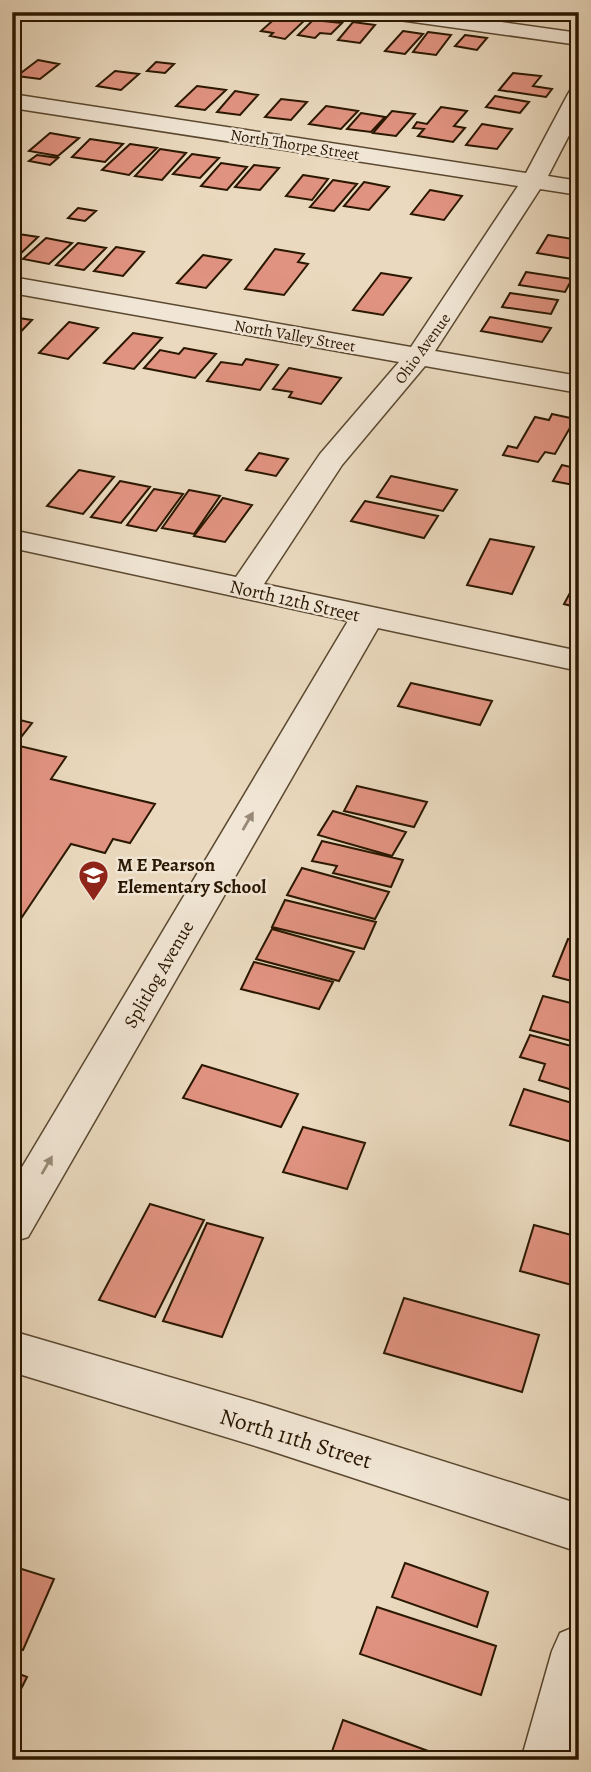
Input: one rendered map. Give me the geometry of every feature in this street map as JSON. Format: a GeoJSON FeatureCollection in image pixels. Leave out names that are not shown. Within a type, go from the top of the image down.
{"type":"FeatureCollection","features":[{"type":"Feature","properties":{"kind":"street"},"geometry":{"type":"LineString","coordinates":[[385,12],[579,39]]}},
{"type":"Feature","properties":{"kind":"street","name":"Ohio Avenue"},"geometry":{"type":"LineString","coordinates":[[245,588],[331,460],[418,357],[533,181],[579,94]]}},
{"type":"Feature","properties":{"kind":"street","name":"North Thorpe Street"},"geometry":{"type":"LineString","coordinates":[[12,101],[579,188]]}},
{"type":"Feature","properties":{"kind":"street","name":"North Valley Street"},"geometry":{"type":"LineString","coordinates":[[12,285],[579,385]]}},
{"type":"Feature","properties":{"kind":"street","name":"North 12th Street"},"geometry":{"type":"LineString","coordinates":[[12,539],[579,661]]}},
{"type":"Feature","properties":{"kind":"street","name":"Splitlog Avenue"},"geometry":{"type":"LineString","coordinates":[[12,1224],[368,616]]}},
{"type":"Feature","properties":{"kind":"street","name":"North 11th Street"},"geometry":{"type":"LineString","coordinates":[[12,1351],[265,1427],[579,1528]]}},
{"type":"Feature","properties":{"kind":"street"},"geometry":{"type":"LineString","coordinates":[[549,1760],[579,1651]]}},
{"type":"Feature","properties":{"kind":"building"},"geometry":{"type":"Polygon","coordinates":[[[196,12],[225,12],[215,21],[190,18],[196,12]]]}},
{"type":"Feature","properties":{"kind":"building"},"geometry":{"type":"Polygon","coordinates":[[[555,12],[579,12],[579,17],[552,16],[555,12]]]}},
{"type":"Feature","properties":{"kind":"building"},"geometry":{"type":"Polygon","coordinates":[[[280,14],[307,18],[285,39],[261,31],[280,14]]]}},
{"type":"Feature","properties":{"kind":"building"},"geometry":{"type":"Polygon","coordinates":[[[313,20],[342,23],[331,34],[320,33],[315,38],[298,35],[313,20]]]}},
{"type":"Feature","properties":{"kind":"building"},"geometry":{"type":"Polygon","coordinates":[[[353,22],[375,25],[360,43],[338,40],[353,22]]]}},
{"type":"Feature","properties":{"kind":"building"},"geometry":{"type":"Polygon","coordinates":[[[403,31],[423,34],[405,54],[385,51],[403,31]]]}},
{"type":"Feature","properties":{"kind":"building"},"geometry":{"type":"Polygon","coordinates":[[[428,32],[451,35],[436,55],[413,52],[428,32]]]}},
{"type":"Feature","properties":{"kind":"building"},"geometry":{"type":"Polygon","coordinates":[[[465,35],[487,38],[477,50],[455,46],[465,35]]]}},
{"type":"Feature","properties":{"kind":"building"},"geometry":{"type":"Polygon","coordinates":[[[38,60],[59,64],[40,79],[17,76],[38,60]]]}},
{"type":"Feature","properties":{"kind":"building"},"geometry":{"type":"Polygon","coordinates":[[[156,62],[174,64],[165,73],[147,71],[156,62]]]}},
{"type":"Feature","properties":{"kind":"building"},"geometry":{"type":"Polygon","coordinates":[[[115,71],[139,74],[121,90],[97,86],[115,71]]]}},
{"type":"Feature","properties":{"kind":"building"},"geometry":{"type":"Polygon","coordinates":[[[513,73],[541,76],[533,86],[552,89],[546,97],[499,90],[513,73]]]}},
{"type":"Feature","properties":{"kind":"building"},"geometry":{"type":"Polygon","coordinates":[[[197,86],[226,90],[205,110],[176,106],[197,86]]]}},
{"type":"Feature","properties":{"kind":"building"},"geometry":{"type":"Polygon","coordinates":[[[235,91],[258,95],[240,115],[217,112],[235,91]]]}},
{"type":"Feature","properties":{"kind":"building"},"geometry":{"type":"Polygon","coordinates":[[[495,96],[529,102],[520,113],[486,107],[495,96]]]}},
{"type":"Feature","properties":{"kind":"building"},"geometry":{"type":"Polygon","coordinates":[[[281,99],[307,102],[291,120],[265,117],[281,99]]]}},
{"type":"Feature","properties":{"kind":"building"},"geometry":{"type":"Polygon","coordinates":[[[326,106],[358,111],[341,129],[309,124],[326,106]]]}},
{"type":"Feature","properties":{"kind":"building"},"geometry":{"type":"Polygon","coordinates":[[[441,107],[467,111],[454,126],[465,128],[453,142],[418,136],[424,129],[413,128],[417,122],[427,124],[441,107]]]}},
{"type":"Feature","properties":{"kind":"building"},"geometry":{"type":"Polygon","coordinates":[[[392,111],[415,114],[396,136],[373,133],[392,111]]]}},
{"type":"Feature","properties":{"kind":"building"},"geometry":{"type":"Polygon","coordinates":[[[361,113],[385,117],[371,132],[347,129],[361,113]]]}},
{"type":"Feature","properties":{"kind":"building"},"geometry":{"type":"Polygon","coordinates":[[[482,124],[512,129],[497,149],[466,145],[482,124]]]}},
{"type":"Feature","properties":{"kind":"building"},"geometry":{"type":"Polygon","coordinates":[[[50,133],[79,138],[58,156],[29,151],[50,133]]]}},
{"type":"Feature","properties":{"kind":"building"},"geometry":{"type":"Polygon","coordinates":[[[90,139],[123,144],[105,162],[72,157],[90,139]]]}},
{"type":"Feature","properties":{"kind":"building"},"geometry":{"type":"Polygon","coordinates":[[[130,144],[157,148],[129,175],[102,170],[130,144]]]}},
{"type":"Feature","properties":{"kind":"building"},"geometry":{"type":"Polygon","coordinates":[[[160,149],[186,153],[162,180],[135,176],[160,149]]]}},
{"type":"Feature","properties":{"kind":"building"},"geometry":{"type":"Polygon","coordinates":[[[192,154],[219,158],[200,178],[173,174],[192,154]]]}},
{"type":"Feature","properties":{"kind":"building"},"geometry":{"type":"Polygon","coordinates":[[[37,155],[58,158],[50,165],[29,161],[37,155]]]}},
{"type":"Feature","properties":{"kind":"building"},"geometry":{"type":"Polygon","coordinates":[[[221,163],[247,167],[227,190],[201,186],[221,163]]]}},
{"type":"Feature","properties":{"kind":"building"},"geometry":{"type":"Polygon","coordinates":[[[254,165],[279,168],[260,190],[235,187],[254,165]]]}},
{"type":"Feature","properties":{"kind":"building"},"geometry":{"type":"Polygon","coordinates":[[[303,175],[328,179],[312,200],[286,196],[303,175]]]}},
{"type":"Feature","properties":{"kind":"building"},"geometry":{"type":"Polygon","coordinates":[[[333,180],[357,184],[334,211],[310,207],[333,180]]]}},
{"type":"Feature","properties":{"kind":"building"},"geometry":{"type":"Polygon","coordinates":[[[364,182],[389,187],[369,210],[344,206],[364,182]]]}},
{"type":"Feature","properties":{"kind":"building"},"geometry":{"type":"Polygon","coordinates":[[[430,190],[462,196],[444,220],[411,214],[430,190]]]}},
{"type":"Feature","properties":{"kind":"building"},"geometry":{"type":"Polygon","coordinates":[[[78,208],[96,211],[85,221],[68,218],[78,208]]]}},
{"type":"Feature","properties":{"kind":"building"},"geometry":{"type":"Polygon","coordinates":[[[12,233],[38,237],[16,258],[12,257],[12,233]]]}},
{"type":"Feature","properties":{"kind":"building"},"geometry":{"type":"Polygon","coordinates":[[[548,235],[579,240],[579,260],[537,253],[548,235]]]}},
{"type":"Feature","properties":{"kind":"building"},"geometry":{"type":"Polygon","coordinates":[[[46,238],[72,243],[49,264],[23,259],[46,238]]]}},
{"type":"Feature","properties":{"kind":"building"},"geometry":{"type":"Polygon","coordinates":[[[78,243],[106,248],[84,270],[56,265],[78,243]]]}},
{"type":"Feature","properties":{"kind":"building"},"geometry":{"type":"Polygon","coordinates":[[[116,247],[144,252],[123,276],[94,271],[116,247]]]}},
{"type":"Feature","properties":{"kind":"building"},"geometry":{"type":"Polygon","coordinates":[[[275,249],[304,254],[298,262],[308,264],[284,295],[245,289],[275,249]]]}},
{"type":"Feature","properties":{"kind":"building"},"geometry":{"type":"Polygon","coordinates":[[[203,255],[231,260],[206,288],[177,283],[203,255]]]}},
{"type":"Feature","properties":{"kind":"building"},"geometry":{"type":"Polygon","coordinates":[[[526,272],[572,279],[565,292],[519,285],[526,272]]]}},
{"type":"Feature","properties":{"kind":"building"},"geometry":{"type":"Polygon","coordinates":[[[381,273],[411,278],[383,315],[353,310],[381,273]]]}},
{"type":"Feature","properties":{"kind":"building"},"geometry":{"type":"Polygon","coordinates":[[[510,293],[558,300],[551,314],[502,307],[510,293]]]}},
{"type":"Feature","properties":{"kind":"building"},"geometry":{"type":"Polygon","coordinates":[[[12,317],[32,320],[12,341],[12,317]]]}},
{"type":"Feature","properties":{"kind":"building"},"geometry":{"type":"Polygon","coordinates":[[[490,317],[551,328],[542,342],[481,331],[490,317]]]}},
{"type":"Feature","properties":{"kind":"building"},"geometry":{"type":"Polygon","coordinates":[[[69,322],[98,328],[68,359],[39,353],[69,322]]]}},
{"type":"Feature","properties":{"kind":"building"},"geometry":{"type":"Polygon","coordinates":[[[133,333],[162,338],[134,369],[104,363],[133,333]]]}},
{"type":"Feature","properties":{"kind":"building"},"geometry":{"type":"Polygon","coordinates":[[[184,348],[216,354],[195,378],[144,368],[160,350],[179,354],[184,348]]]}},
{"type":"Feature","properties":{"kind":"building"},"geometry":{"type":"Polygon","coordinates":[[[246,359],[278,365],[260,390],[207,381],[221,362],[242,365],[246,359]]]}},
{"type":"Feature","properties":{"kind":"building"},"geometry":{"type":"Polygon","coordinates":[[[289,368],[341,378],[321,404],[289,397],[292,392],[273,389],[289,368]]]}},
{"type":"Feature","properties":{"kind":"building"},"geometry":{"type":"Polygon","coordinates":[[[552,414],[575,419],[555,454],[545,452],[538,462],[503,455],[508,446],[517,448],[535,417],[549,420],[552,414]]]}},
{"type":"Feature","properties":{"kind":"building"},"geometry":{"type":"Polygon","coordinates":[[[259,453],[288,459],[276,476],[246,470],[259,453]]]}},
{"type":"Feature","properties":{"kind":"building"},"geometry":{"type":"Polygon","coordinates":[[[562,465],[579,469],[579,486],[553,481],[562,465]]]}},
{"type":"Feature","properties":{"kind":"building"},"geometry":{"type":"Polygon","coordinates":[[[79,470],[114,477],[83,514],[47,506],[79,470]]]}},
{"type":"Feature","properties":{"kind":"building"},"geometry":{"type":"Polygon","coordinates":[[[391,476],[457,490],[443,511],[377,497],[391,476]]]}},
{"type":"Feature","properties":{"kind":"building"},"geometry":{"type":"Polygon","coordinates":[[[120,481],[150,487],[121,523],[91,517],[120,481]]]}},
{"type":"Feature","properties":{"kind":"building"},"geometry":{"type":"Polygon","coordinates":[[[154,489],[183,494],[156,531],[127,525],[154,489]]]}},
{"type":"Feature","properties":{"kind":"building"},"geometry":{"type":"Polygon","coordinates":[[[189,490],[220,496],[194,534],[162,528],[189,490]]]}},
{"type":"Feature","properties":{"kind":"building"},"geometry":{"type":"Polygon","coordinates":[[[223,498],[252,505],[225,542],[194,536],[223,498]]]}},
{"type":"Feature","properties":{"kind":"building"},"geometry":{"type":"Polygon","coordinates":[[[365,501],[438,516],[424,538],[351,521],[365,501]]]}},
{"type":"Feature","properties":{"kind":"building"},"geometry":{"type":"Polygon","coordinates":[[[490,539],[534,547],[512,594],[467,585],[490,539]]]}},
{"type":"Feature","properties":{"kind":"building"},"geometry":{"type":"Polygon","coordinates":[[[579,576],[579,608],[564,604],[579,576]]]}},
{"type":"Feature","properties":{"kind":"building"},"geometry":{"type":"Polygon","coordinates":[[[411,683],[492,701],[480,725],[398,706],[411,683]]]}},
{"type":"Feature","properties":{"kind":"building"},"geometry":{"type":"Polygon","coordinates":[[[12,718],[32,723],[15,745],[66,757],[51,779],[155,804],[130,843],[113,839],[105,853],[71,844],[12,932],[12,718]]]}},
{"type":"Feature","properties":{"kind":"building"},"geometry":{"type":"Polygon","coordinates":[[[357,786],[427,802],[414,827],[344,811],[357,786]]]}},
{"type":"Feature","properties":{"kind":"building"},"geometry":{"type":"Polygon","coordinates":[[[333,811],[406,832],[392,856],[318,835],[333,811]]]}},
{"type":"Feature","properties":{"kind":"building"},"geometry":{"type":"Polygon","coordinates":[[[322,841],[403,860],[391,887],[333,873],[337,866],[312,861],[322,841]]]}},
{"type":"Feature","properties":{"kind":"building"},"geometry":{"type":"Polygon","coordinates":[[[302,868],[389,892],[375,919],[287,895],[302,868]]]}},
{"type":"Feature","properties":{"kind":"building"},"geometry":{"type":"Polygon","coordinates":[[[285,900],[376,922],[364,949],[272,927],[285,900]]]}},
{"type":"Feature","properties":{"kind":"building"},"geometry":{"type":"Polygon","coordinates":[[[272,929],[354,952],[339,981],[256,959],[272,929]]]}},
{"type":"Feature","properties":{"kind":"building"},"geometry":{"type":"Polygon","coordinates":[[[568,939],[579,941],[579,983],[553,976],[568,939]]]}},
{"type":"Feature","properties":{"kind":"building"},"geometry":{"type":"Polygon","coordinates":[[[254,962],[333,982],[319,1009],[241,989],[254,962]]]}},
{"type":"Feature","properties":{"kind":"building"},"geometry":{"type":"Polygon","coordinates":[[[543,996],[579,1005],[579,1043],[530,1030],[543,996]]]}},
{"type":"Feature","properties":{"kind":"building"},"geometry":{"type":"Polygon","coordinates":[[[530,1035],[579,1048],[579,1092],[539,1080],[545,1064],[520,1057],[530,1035]]]}},
{"type":"Feature","properties":{"kind":"building"},"geometry":{"type":"Polygon","coordinates":[[[202,1065],[298,1094],[281,1127],[183,1098],[202,1065]]]}},
{"type":"Feature","properties":{"kind":"building"},"geometry":{"type":"Polygon","coordinates":[[[524,1089],[579,1105],[579,1144],[510,1125],[524,1089]]]}},
{"type":"Feature","properties":{"kind":"building"},"geometry":{"type":"Polygon","coordinates":[[[303,1127],[365,1143],[347,1189],[283,1172],[303,1127]]]}},
{"type":"Feature","properties":{"kind":"building"},"geometry":{"type":"Polygon","coordinates":[[[150,1204],[204,1220],[155,1317],[99,1300],[150,1204]]]}},
{"type":"Feature","properties":{"kind":"building"},"geometry":{"type":"Polygon","coordinates":[[[207,1223],[263,1238],[222,1337],[163,1321],[207,1223]]]}},
{"type":"Feature","properties":{"kind":"building"},"geometry":{"type":"Polygon","coordinates":[[[534,1225],[579,1237],[579,1287],[520,1271],[534,1225]]]}},
{"type":"Feature","properties":{"kind":"building"},"geometry":{"type":"Polygon","coordinates":[[[404,1298],[539,1335],[522,1392],[384,1353],[404,1298]]]}},
{"type":"Feature","properties":{"kind":"building"},"geometry":{"type":"Polygon","coordinates":[[[405,1563],[488,1592],[477,1627],[392,1597],[405,1563]]]}},
{"type":"Feature","properties":{"kind":"building"},"geometry":{"type":"Polygon","coordinates":[[[12,1566],[54,1579],[23,1650],[12,1646],[12,1566]]]}},
{"type":"Feature","properties":{"kind":"building"},"geometry":{"type":"Polygon","coordinates":[[[377,1607],[496,1646],[481,1695],[360,1654],[377,1607]]]}},
{"type":"Feature","properties":{"kind":"building"},"geometry":{"type":"Polygon","coordinates":[[[12,1671],[27,1677],[12,1707],[12,1671]]]}},
{"type":"Feature","properties":{"kind":"building"},"geometry":{"type":"Polygon","coordinates":[[[343,1720],[453,1760],[329,1760],[343,1720]]]}},
{"type":"Feature","properties":{"kind":"place","name":"M E Pearson Elementary School"},"geometry":{"type":"Point","coordinates":[94,902]}}]}
